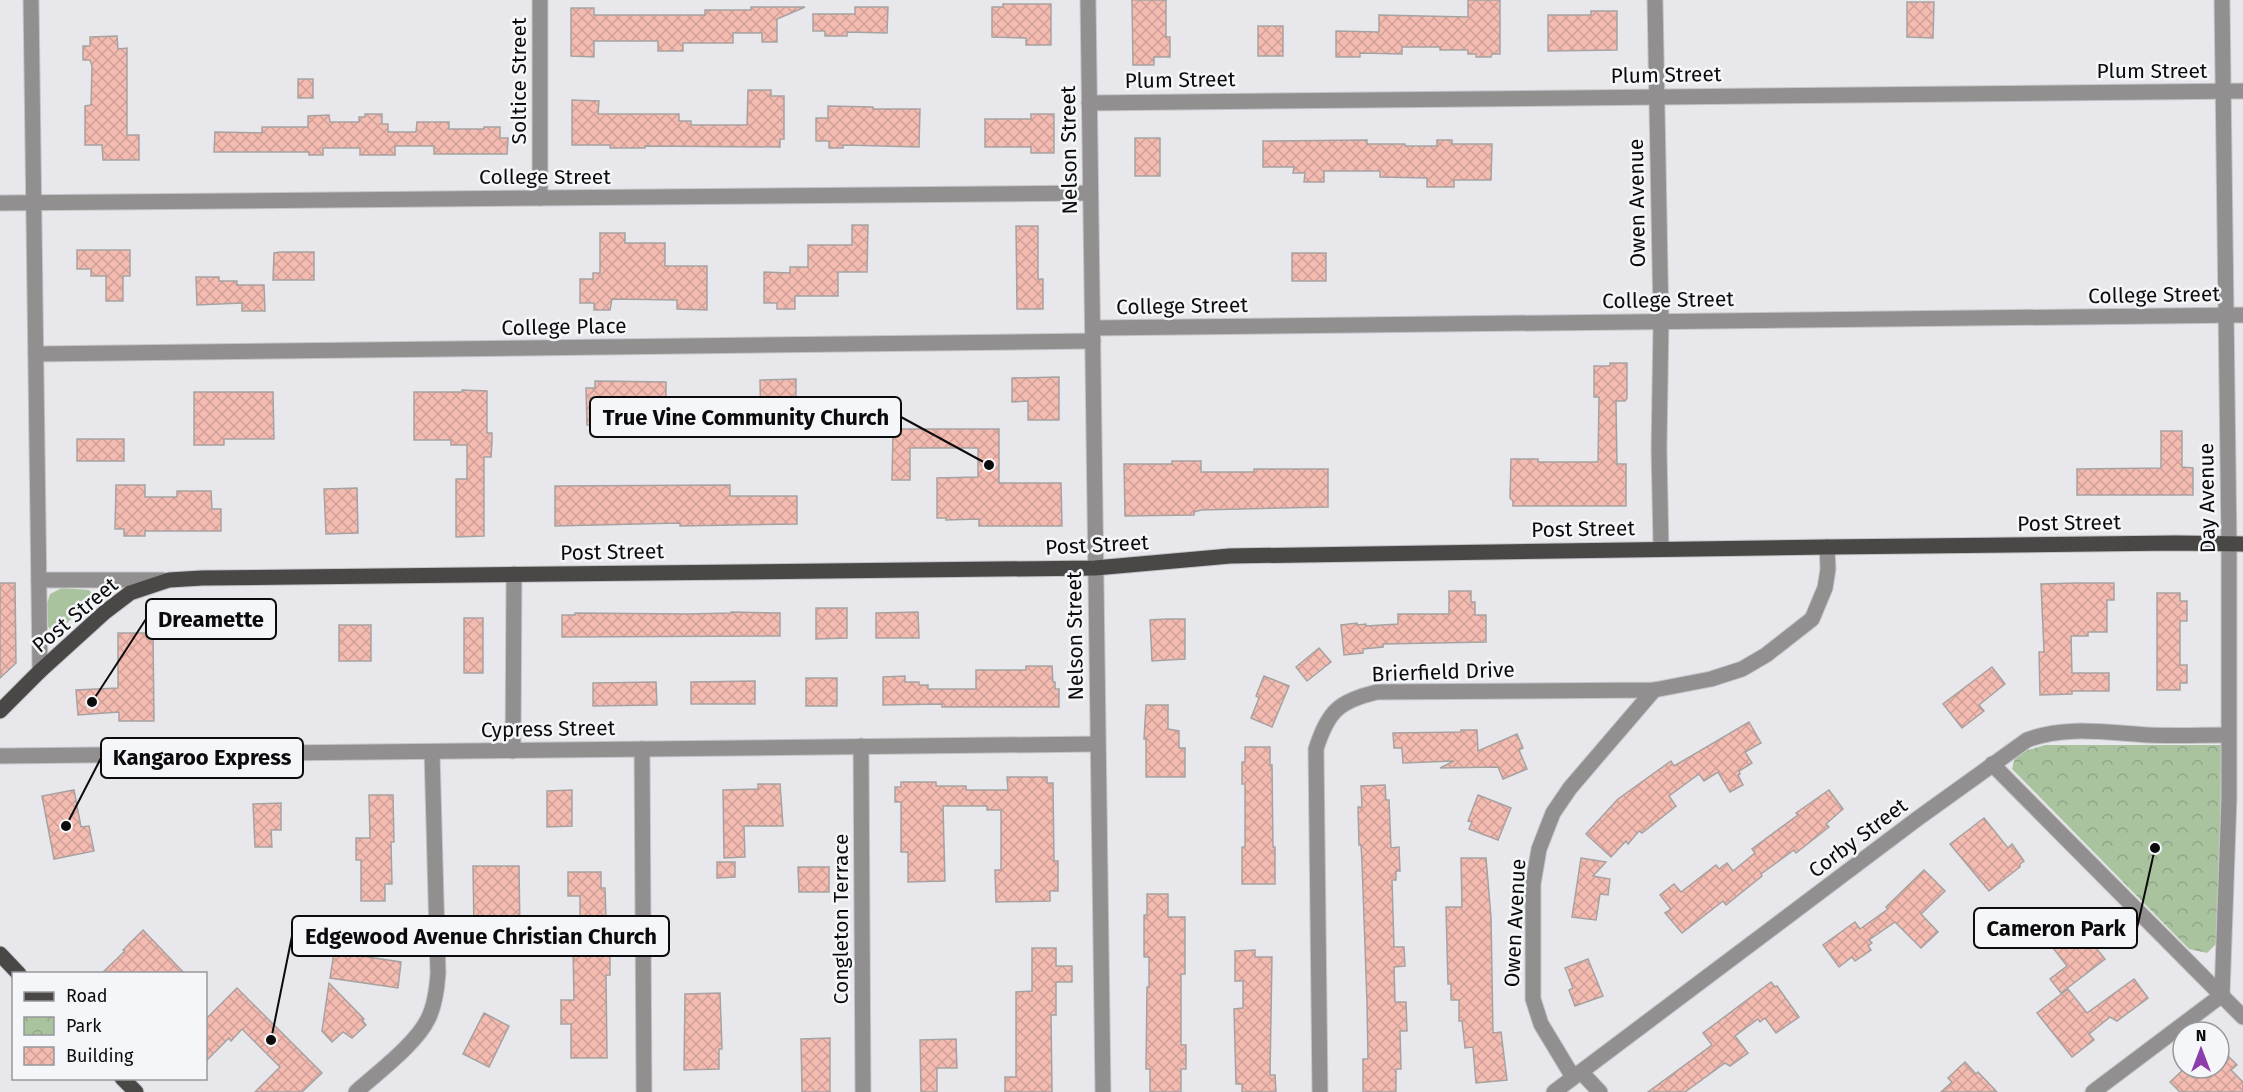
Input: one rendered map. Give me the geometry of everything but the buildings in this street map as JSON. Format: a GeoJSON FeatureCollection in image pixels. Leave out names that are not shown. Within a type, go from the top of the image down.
{"type":"FeatureCollection","features":[{"type":"Feature","properties":{"kind":"main road","name":"Post Street"},"geometry":{"type":"LineString","coordinates":[[0,711],[40,670],[105,612],[130,593],[169,580],[1095,568],[1230,556],[1827,547],[2236,544]]}},
{"type":"Feature","properties":{"kind":"main road"},"geometry":{"type":"LineString","coordinates":[[0,954],[17,972]]}},
{"type":"Feature","properties":{"kind":"main road"},"geometry":{"type":"LineString","coordinates":[[124,1080],[136,1092]]}},
{"type":"Feature","properties":{"kind":"street"},"geometry":{"type":"LineString","coordinates":[[31,0],[40,670]]}},
{"type":"Feature","properties":{"kind":"street","name":"Soltice Street"},"geometry":{"type":"LineString","coordinates":[[540,0],[540,198]]}},
{"type":"Feature","properties":{"kind":"street","name":"Nelson Street"},"geometry":{"type":"LineString","coordinates":[[1088,0],[1103,1092]]}},
{"type":"Feature","properties":{"kind":"street","name":"Owen Avenue"},"geometry":{"type":"LineString","coordinates":[[1655,0],[1661,321],[1659,449],[1661,549]]}},
{"type":"Feature","properties":{"kind":"street","name":"Day Avenue"},"geometry":{"type":"LineString","coordinates":[[2222,0],[2226,316],[2236,544],[2228,735],[2236,799],[2222,995]]}},
{"type":"Feature","properties":{"kind":"street","name":"Plum Street"},"geometry":{"type":"LineString","coordinates":[[1089,103],[2243,92]]}},
{"type":"Feature","properties":{"kind":"street","name":"College Street"},"geometry":{"type":"LineString","coordinates":[[0,202],[1090,193]]}},
{"type":"Feature","properties":{"kind":"street","name":"College Street"},"geometry":{"type":"LineString","coordinates":[[1093,335],[1661,321],[2243,315]]}},
{"type":"Feature","properties":{"kind":"street","name":"College Place"},"geometry":{"type":"LineString","coordinates":[[36,354],[1093,335]]}},
{"type":"Feature","properties":{"kind":"street","name":"Brierfield Drive"},"geometry":{"type":"LineString","coordinates":[[1320,1092],[1317,749],[1323,728],[1336,709],[1354,697],[1377,692],[1654,690],[1711,679],[1742,669],[1793,636],[1812,619],[1825,588],[1828,569],[1827,547]]}},
{"type":"Feature","properties":{"kind":"street"},"geometry":{"type":"LineString","coordinates":[[513,750],[514,574]]}},
{"type":"Feature","properties":{"kind":"street"},"geometry":{"type":"LineString","coordinates":[[39,580],[169,580]]}},
{"type":"Feature","properties":{"kind":"street","name":"Owen Avenue"},"geometry":{"type":"LineString","coordinates":[[1600,1092],[1577,1074],[1541,1024],[1533,999],[1533,884],[1539,849],[1553,813],[1570,788],[1654,690]]}},
{"type":"Feature","properties":{"kind":"street","name":"Corby Street"},"geometry":{"type":"LineString","coordinates":[[1554,1092],[2027,740],[2063,731],[2228,735]]}},
{"type":"Feature","properties":{"kind":"street","name":"Cypress Street"},"geometry":{"type":"LineString","coordinates":[[0,756],[1097,744]]}},
{"type":"Feature","properties":{"kind":"street","name":"Congleton Terrace"},"geometry":{"type":"LineString","coordinates":[[861,746],[863,1092]]}},
{"type":"Feature","properties":{"kind":"street"},"geometry":{"type":"LineString","coordinates":[[642,749],[644,1092]]}},
{"type":"Feature","properties":{"kind":"street"},"geometry":{"type":"LineString","coordinates":[[356,1092],[404,1049],[427,1022],[436,994],[438,974],[432,752]]}},
{"type":"Feature","properties":{"kind":"street"},"geometry":{"type":"LineString","coordinates":[[1992,764],[2243,1017]]}},
{"type":"Feature","properties":{"kind":"street"},"geometry":{"type":"LineString","coordinates":[[2093,1092],[2222,995]]}},
{"type":"Feature","properties":{"kind":"green space"},"geometry":{"type":"Polygon","coordinates":[[[62,588],[89,590],[92,598],[60,630],[54,631],[48,627],[47,603],[50,594],[62,588]]]}},
{"type":"Feature","properties":{"kind":"green space"},"geometry":{"type":"Polygon","coordinates":[[[2045,745],[2221,745],[2220,928],[2216,944],[2207,953],[2189,949],[2012,769],[2015,758],[2025,751],[2045,745]]]}},
{"type":"Feature","properties":{"kind":"place","name":"True Vine Community Church"},"geometry":{"type":"Point","coordinates":[989,465]}},
{"type":"Feature","properties":{"kind":"place","name":"Dreamette"},"geometry":{"type":"Point","coordinates":[92,702]}},
{"type":"Feature","properties":{"kind":"place","name":"Kangaroo Express"},"geometry":{"type":"Point","coordinates":[66,826]}},
{"type":"Feature","properties":{"kind":"place","name":"Cameron Park"},"geometry":{"type":"Point","coordinates":[2155,848]}},
{"type":"Feature","properties":{"kind":"place","name":"Edgewood Avenue Christian Church"},"geometry":{"type":"Point","coordinates":[271,1040]}}]}
